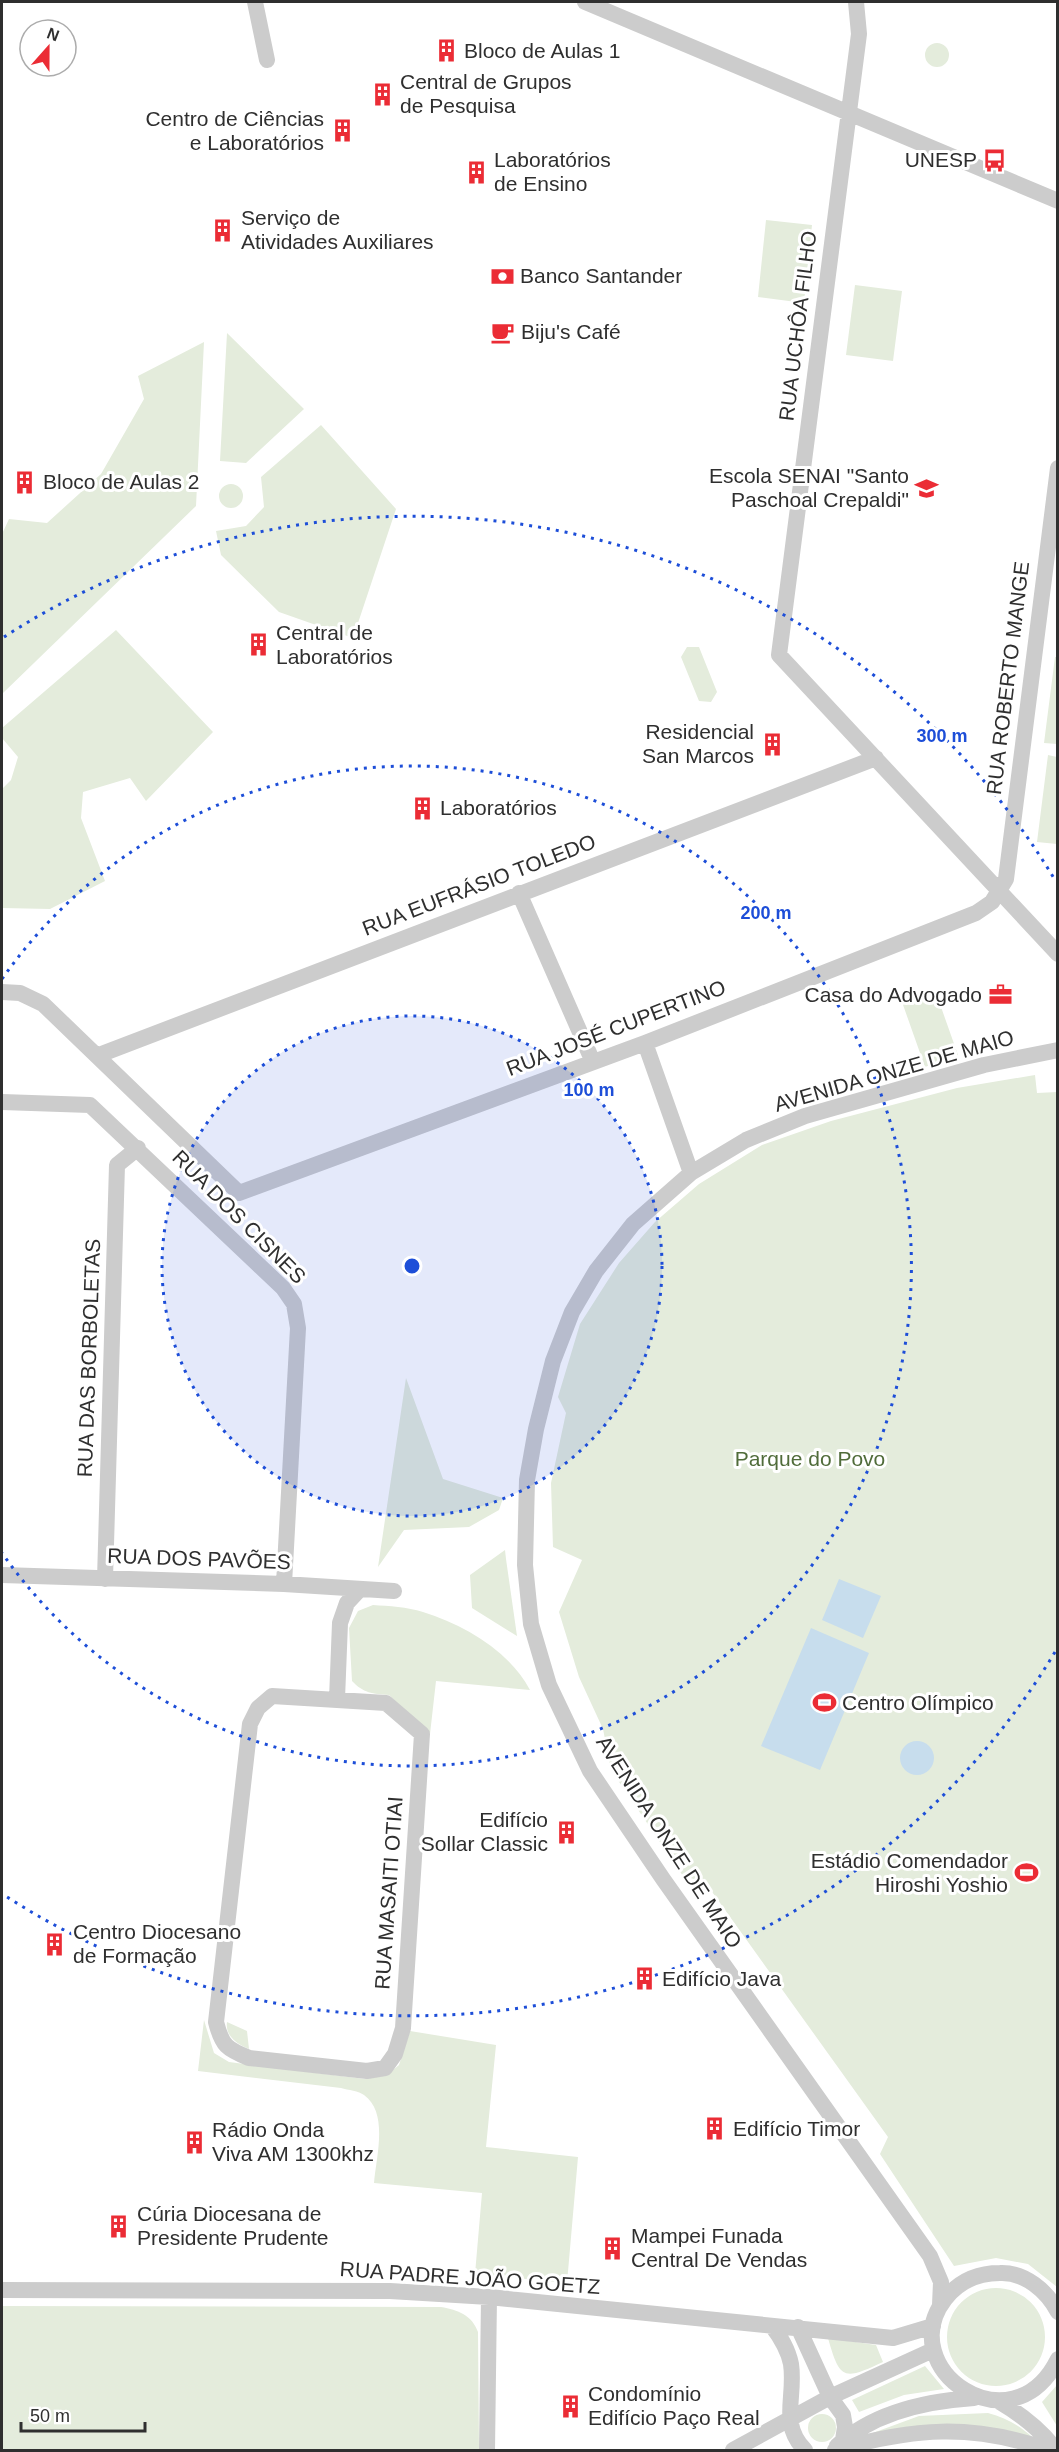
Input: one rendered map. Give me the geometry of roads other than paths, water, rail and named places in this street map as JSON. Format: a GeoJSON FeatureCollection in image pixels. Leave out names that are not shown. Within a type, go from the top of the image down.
{"type":"FeatureCollection","features":[{"type":"Feature","properties":{"kind":"street"},"geometry":{"type":"LineString","coordinates":[[255,2],[267,60]]}},
{"type":"Feature","properties":{"kind":"street"},"geometry":{"type":"LineString","coordinates":[[585,2],[849,111],[1058,201]]}},
{"type":"Feature","properties":{"kind":"street","name":"RUA UCHÔA FILHO"},"geometry":{"type":"LineString","coordinates":[[856,2],[859,34],[779,655],[876,758]]}},
{"type":"Feature","properties":{"kind":"street","name":"RUA ROBERTO MANGE"},"geometry":{"type":"LineString","coordinates":[[1000,892],[1006,879],[1058,468]]}},
{"type":"Feature","properties":{"kind":"street"},"geometry":{"type":"LineString","coordinates":[[876,758],[1058,954]]}},
{"type":"Feature","properties":{"kind":"street","name":"RUA EUFRÁSIO TOLEDO"},"geometry":{"type":"LineString","coordinates":[[99,1055],[876,758]]}},
{"type":"Feature","properties":{"kind":"street","name":"RUA JOSÉ CUPERTINO"},"geometry":{"type":"LineString","coordinates":[[99,1055],[240,1193],[645,1043],[976,913],[992,902],[1000,892]]}},
{"type":"Feature","properties":{"kind":"street"},"geometry":{"type":"LineString","coordinates":[[519,893],[593,1062]]}},
{"type":"Feature","properties":{"kind":"street"},"geometry":{"type":"LineString","coordinates":[[2,992],[20,993],[43,1004],[99,1055]]}},
{"type":"Feature","properties":{"kind":"street"},"geometry":{"type":"LineString","coordinates":[[645,1043],[691,1173]]}},
{"type":"Feature","properties":{"kind":"street","name":"AVENIDA ONZE DE MAIO"},"geometry":{"type":"LineString","coordinates":[[940,2305],[941,2282],[930,2256],[668,1887],[590,1771],[549,1685],[531,1624],[525,1565],[527,1480],[536,1429],[553,1361],[572,1312],[596,1271],[633,1224],[691,1173],[746,1140],[805,1116],[984,1065],[1058,1050]]}},
{"type":"Feature","properties":{"kind":"street","name":"RUA DOS CISNES"},"geometry":{"type":"LineString","coordinates":[[2,1102],[90,1105],[284,1288],[294,1304],[298,1328],[284,1584]]}},
{"type":"Feature","properties":{"kind":"street","name":"RUA DAS BORBOLETAS"},"geometry":{"type":"LineString","coordinates":[[105,1579],[117,1165],[138,1148]]}},
{"type":"Feature","properties":{"kind":"street","name":"RUA DOS PAVÕES"},"geometry":{"type":"LineString","coordinates":[[2,1575],[284,1584],[394,1591]]}},
{"type":"Feature","properties":{"kind":"street"},"geometry":{"type":"LineString","coordinates":[[337,1699],[340,1623],[347,1603],[360,1589]]}},
{"type":"Feature","properties":{"kind":"street","name":"RUA MASAITI OTIAI"},"geometry":{"type":"LineString","coordinates":[[272,1696],[337,1699],[386,1703],[422,1734],[403,2028],[395,2054],[385,2068],[367,2072],[249,2058],[234,2052],[221,2042],[216,2022],[250,1724],[258,1708],[272,1696]]}},
{"type":"Feature","properties":{"kind":"street"},"geometry":{"type":"LineString","coordinates":[[975,2398],[955,2387],[944,2374],[933,2350],[933,2325],[940,2305],[951,2291],[969,2278],[984,2273],[1007,2273],[1031,2282],[1053,2299],[1058,2312]]}},
{"type":"Feature","properties":{"kind":"street","name":"RUA PADRE JOÃO GOETZ"},"geometry":{"type":"LineString","coordinates":[[2,2290],[390,2291],[489,2297],[893,2338],[933,2325]]}},
{"type":"Feature","properties":{"kind":"street"},"geometry":{"type":"LineString","coordinates":[[487,2451],[489,2297]]}},
{"type":"Feature","properties":{"kind":"street"},"geometry":{"type":"LineString","coordinates":[[772,2326],[788,2352],[791,2367],[792,2434],[805,2451]]}},
{"type":"Feature","properties":{"kind":"street"},"geometry":{"type":"LineString","coordinates":[[798,2327],[830,2397],[843,2415],[845,2427],[837,2447]]}},
{"type":"Feature","properties":{"kind":"street"},"geometry":{"type":"LineString","coordinates":[[733,2451],[830,2397],[933,2350]]}},
{"type":"Feature","properties":{"kind":"street"},"geometry":{"type":"LineString","coordinates":[[837,2447],[866,2425],[892,2413],[941,2400],[975,2398],[1000,2402],[1018,2399],[1033,2391],[1050,2376],[1058,2359]]}},
{"type":"Feature","properties":{"kind":"street"},"geometry":{"type":"LineString","coordinates":[[1000,2402],[1023,2416],[1048,2439],[1056,2451]]}},
{"type":"Feature","properties":{"kind":"street"},"geometry":{"type":"LineString","coordinates":[[837,2447],[920,2432],[950,2430],[983,2432],[1012,2438],[1049,2451]]}},
{"type":"Feature","properties":{"kind":"water"},"geometry":{"type":"Polygon","coordinates":[[[839,1579],[881,1596],[863,1638],[822,1620],[839,1579]]]}},
{"type":"Feature","properties":{"kind":"water"},"geometry":{"type":"Polygon","coordinates":[[[811,1628],[869,1653],[820,1770],[761,1746],[811,1628]]]}},
{"type":"Feature","properties":{"kind":"water"},"geometry":{"type":"Polygon","coordinates":[[[917,1741],[929,1746],[934,1758],[929,1770],[917,1775],[905,1770],[900,1758],[905,1746],[917,1741]]]}},
{"type":"Feature","properties":{"kind":"place","name":"Bloco de Aulas 1"},"geometry":{"type":"Point","coordinates":[446,51]}},
{"type":"Feature","properties":{"kind":"place","name":"Central de Grupos de Pesquisa"},"geometry":{"type":"Point","coordinates":[382,94]}},
{"type":"Feature","properties":{"kind":"place","name":"Centro de Ciências e Laboratórios"},"geometry":{"type":"Point","coordinates":[342,131]}},
{"type":"Feature","properties":{"kind":"place","name":"UNESP"},"geometry":{"type":"Point","coordinates":[995,160]}},
{"type":"Feature","properties":{"kind":"place","name":"Laboratórios de Ensino"},"geometry":{"type":"Point","coordinates":[476,172]}},
{"type":"Feature","properties":{"kind":"place","name":"Serviço de Atividades Auxiliares"},"geometry":{"type":"Point","coordinates":[223,230]}},
{"type":"Feature","properties":{"kind":"place","name":"Banco Santander"},"geometry":{"type":"Point","coordinates":[502,276]}},
{"type":"Feature","properties":{"kind":"place","name":"Biju's Café"},"geometry":{"type":"Point","coordinates":[503,332]}},
{"type":"Feature","properties":{"kind":"place","name":"Bloco de Aulas 2"},"geometry":{"type":"Point","coordinates":[25,482]}},
{"type":"Feature","properties":{"kind":"place","name":"Escola SENAI \"Santo Paschoal Crepaldi\""},"geometry":{"type":"Point","coordinates":[927,488]}},
{"type":"Feature","properties":{"kind":"place","name":"Central de Laboratórios"},"geometry":{"type":"Point","coordinates":[258,645]}},
{"type":"Feature","properties":{"kind":"place","name":"Residencial San Marcos"},"geometry":{"type":"Point","coordinates":[772,744]}},
{"type":"Feature","properties":{"kind":"place","name":"Laboratórios"},"geometry":{"type":"Point","coordinates":[422,808]}},
{"type":"Feature","properties":{"kind":"place","name":"Casa do Advogado"},"geometry":{"type":"Point","coordinates":[1000,995]}},
{"type":"Feature","properties":{"kind":"place","name":"Centro Olímpico"},"geometry":{"type":"Point","coordinates":[824,1703]}},
{"type":"Feature","properties":{"kind":"place","name":"Edifício Sollar Classic"},"geometry":{"type":"Point","coordinates":[566,1832]}},
{"type":"Feature","properties":{"kind":"place","name":"Estádio Comendador Hiroshi Yoshio"},"geometry":{"type":"Point","coordinates":[1026,1873]}},
{"type":"Feature","properties":{"kind":"place","name":"Centro Diocesano de Formação"},"geometry":{"type":"Point","coordinates":[55,1944]}},
{"type":"Feature","properties":{"kind":"place","name":"Edifício Java"},"geometry":{"type":"Point","coordinates":[644,1979]}},
{"type":"Feature","properties":{"kind":"place","name":"Edifício Timor"},"geometry":{"type":"Point","coordinates":[715,2129]}},
{"type":"Feature","properties":{"kind":"place","name":"Rádio Onda Viva AM 1300khz"},"geometry":{"type":"Point","coordinates":[194,2142]}},
{"type":"Feature","properties":{"kind":"place","name":"Cúria Diocesana de Presidente Prudente"},"geometry":{"type":"Point","coordinates":[119,2226]}},
{"type":"Feature","properties":{"kind":"place","name":"Mampei Funada Central De Vendas"},"geometry":{"type":"Point","coordinates":[613,2248]}},
{"type":"Feature","properties":{"kind":"place","name":"Condomínio Edifício Paço Real"},"geometry":{"type":"Point","coordinates":[570,2406]}},
{"type":"Feature","properties":{"kind":"park label","name":"Parque do Povo"},"geometry":{"type":"Point","coordinates":[810,1459]}}]}
